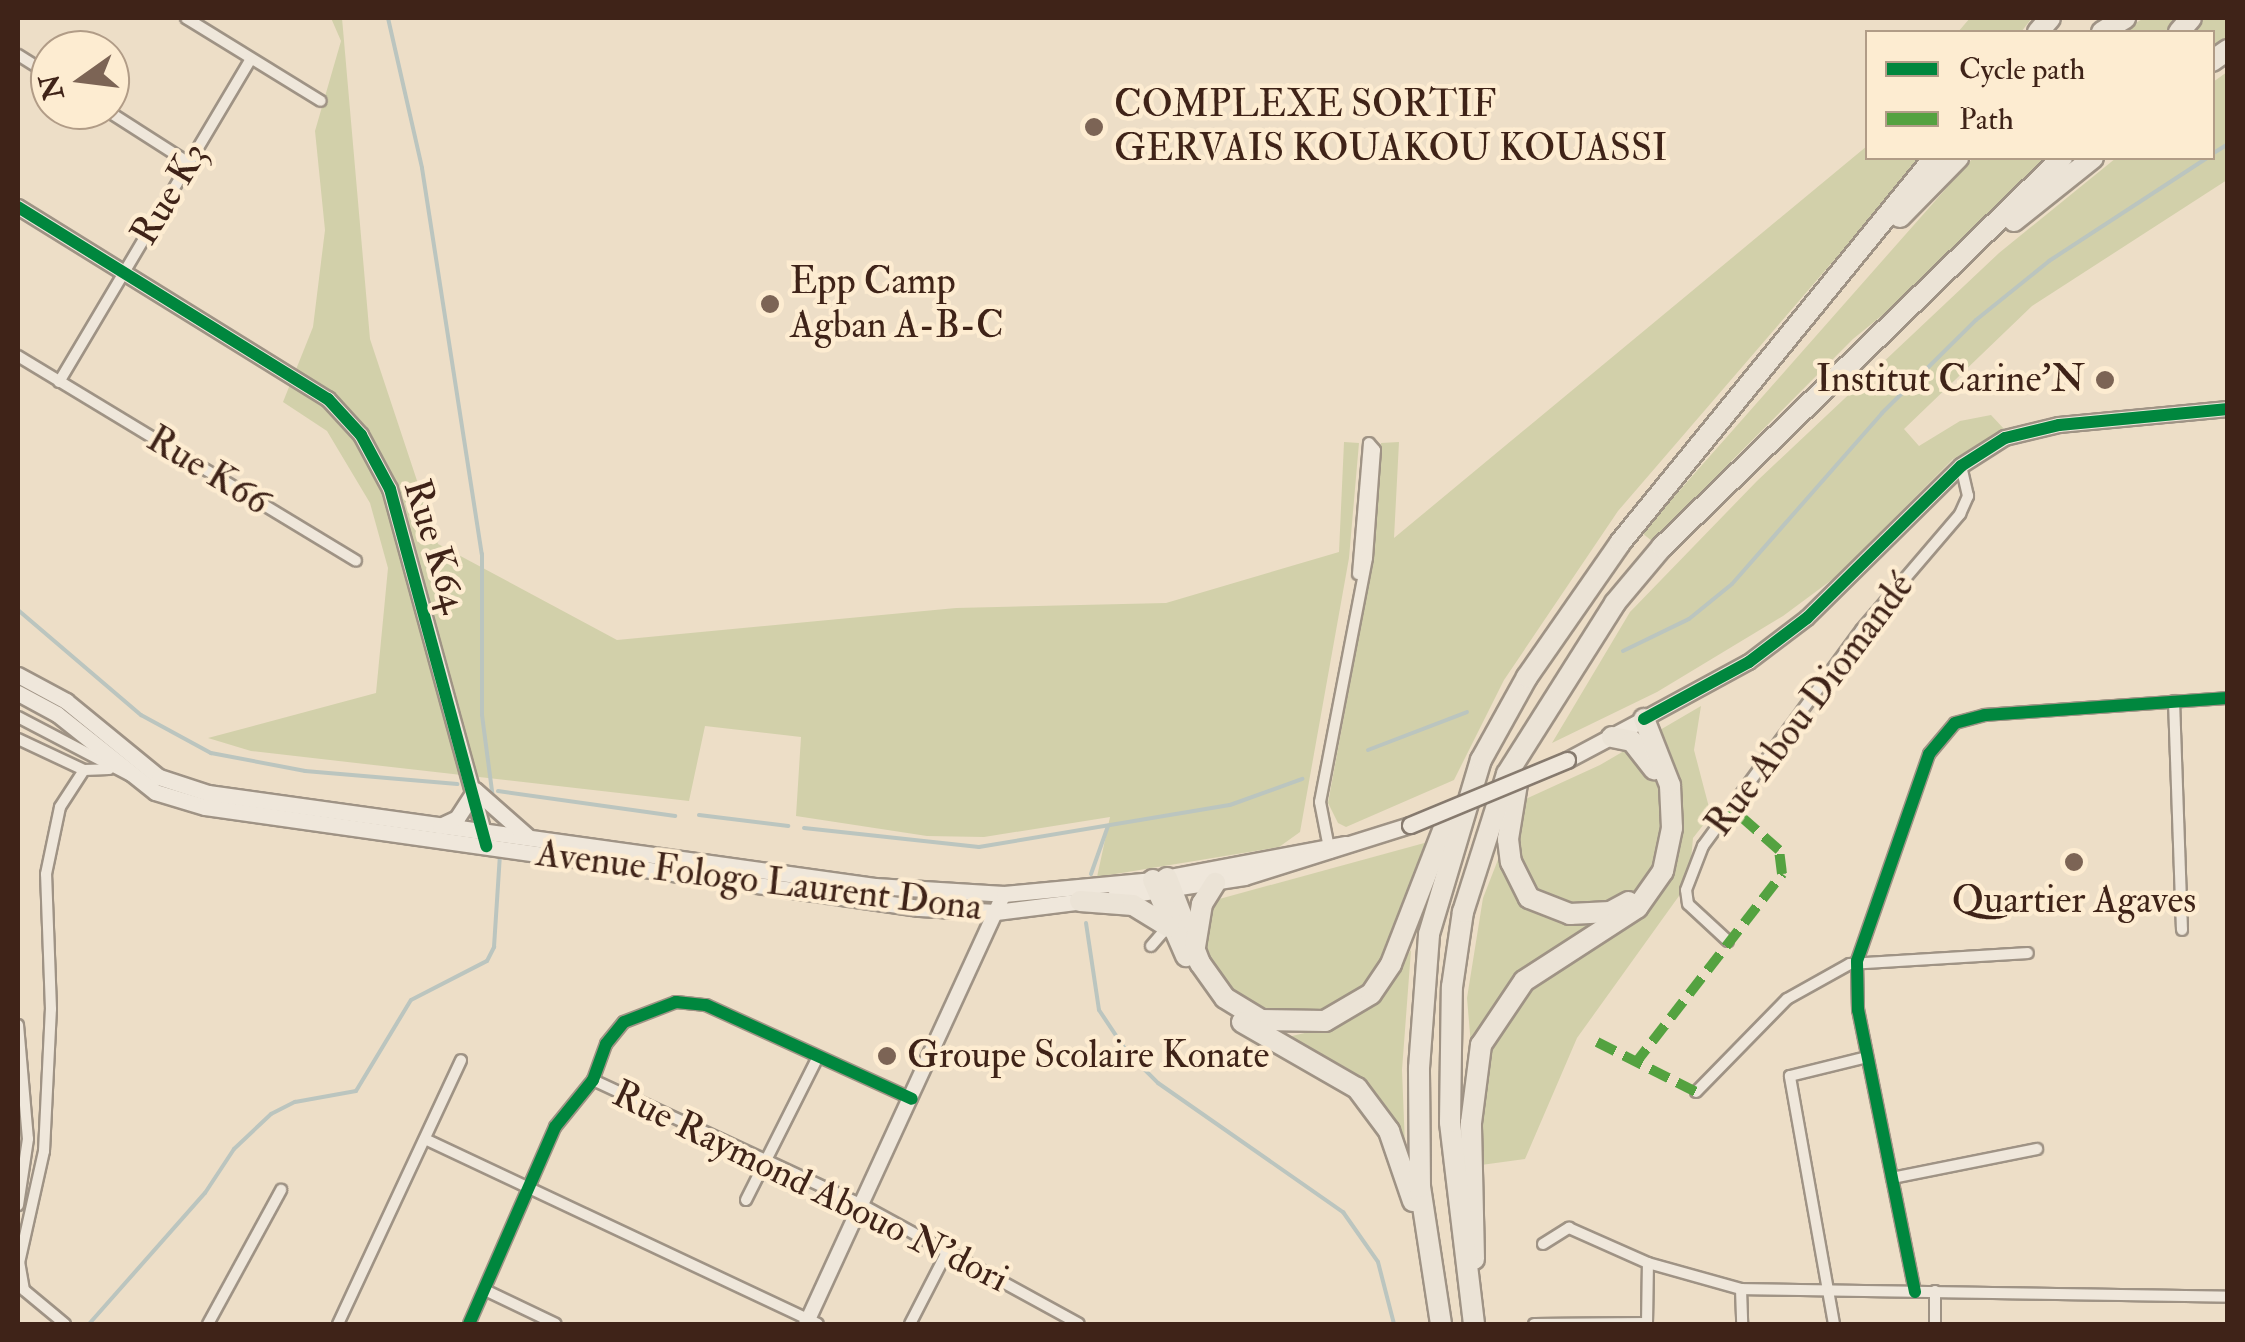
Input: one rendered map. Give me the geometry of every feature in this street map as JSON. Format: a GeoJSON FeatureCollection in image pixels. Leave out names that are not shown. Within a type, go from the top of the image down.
{"type":"FeatureCollection","features":[{"type":"Feature","properties":{"kind":"highway"},"geometry":{"type":"LineString","coordinates":[[1162,885],[1226,998],[1261,1020],[1302,1025],[1355,1008],[1391,964],[1460,787],[1481,760],[1526,677],[1620,542],[1932,160]]}},
{"type":"Feature","properties":{"kind":"highway"},"geometry":{"type":"LineString","coordinates":[[1833,286],[1956,160]]}},
{"type":"Feature","properties":{"kind":"highway"},"geometry":{"type":"LineString","coordinates":[[1474,1324],[1450,1122],[1452,987],[1463,912],[1507,774],[1615,603],[1662,547],[2060,160]]}},
{"type":"Feature","properties":{"kind":"highway"},"geometry":{"type":"LineString","coordinates":[[1946,274],[2089,160]]}},
{"type":"Feature","properties":{"kind":"highway"},"geometry":{"type":"LineString","coordinates":[[1527,738],[1510,810],[1511,862],[1529,898],[1570,914],[1610,912],[1646,884],[1662,815],[1645,718]]}},
{"type":"Feature","properties":{"kind":"highway"},"geometry":{"type":"LineString","coordinates":[[1470,1296],[1471,1124],[1481,1045],[1524,981],[1612,926],[1653,889],[1672,828],[1670,785],[1653,750],[1612,737]]}},
{"type":"Feature","properties":{"kind":"highway"},"geometry":{"type":"LineString","coordinates":[[1442,1324],[1420,1188],[1419,1088],[1429,934],[1481,760]]}},
{"type":"Feature","properties":{"kind":"highway"},"geometry":{"type":"LineString","coordinates":[[1195,949],[1202,904],[1215,883]]}},
{"type":"Feature","properties":{"kind":"highway"},"geometry":{"type":"LineString","coordinates":[[1162,885],[1169,927],[1208,994],[1227,1013],[1340,1075],[1373,1106],[1397,1151],[1429,1248]]}},
{"type":"Feature","properties":{"kind":"highway"},"geometry":{"type":"LineString","coordinates":[[1080,901],[1133,905],[1169,927]]}},
{"type":"Feature","properties":{"kind":"main road","name":"Avenue Fologo Laurent Dona"},"geometry":{"type":"LineString","coordinates":[[18,675],[66,702],[156,792],[206,807],[486,840],[919,908],[996,912],[1080,901],[1350,845],[1410,826],[1568,760],[1645,718]]}},
{"type":"Feature","properties":{"kind":"main road","name":"Avenue Fologo Laurent Dona"},"geometry":{"type":"LineString","coordinates":[[18,693],[136,769],[208,793],[439,826],[486,840],[530,838],[875,886],[1004,894],[1215,883],[1329,848]]}},
{"type":"Feature","properties":{"kind":"main road"},"geometry":{"type":"LineString","coordinates":[[439,826],[457,818],[475,790],[530,838]]}},
{"type":"Feature","properties":{"kind":"street"},"geometry":{"type":"LineString","coordinates":[[186,18],[321,101]]}},
{"type":"Feature","properties":{"kind":"street","name":"Rue K3"},"geometry":{"type":"LineString","coordinates":[[59,382],[251,58]]}},
{"type":"Feature","properties":{"kind":"street"},"geometry":{"type":"LineString","coordinates":[[130,125],[189,163]]}},
{"type":"Feature","properties":{"kind":"street","name":"Rue K64"},"geometry":{"type":"LineString","coordinates":[[18,207],[328,399],[361,434],[390,489],[486,840]]}},
{"type":"Feature","properties":{"kind":"street","name":"Rue K66"},"geometry":{"type":"LineString","coordinates":[[18,356],[356,561]]}},
{"type":"Feature","properties":{"kind":"street","name":"Avenue Fologo Laurent Dona"},"geometry":{"type":"LineString","coordinates":[[1645,718],[1750,662],[1806,618],[1962,466],[2005,438],[2059,425],[2228,409]]}},
{"type":"Feature","properties":{"kind":"street"},"geometry":{"type":"LineString","coordinates":[[1329,848],[1320,802],[1372,508],[1375,450],[1368,443],[1358,585]]}},
{"type":"Feature","properties":{"kind":"street","name":"Rue Abou Diomandé"},"geometry":{"type":"LineString","coordinates":[[1728,942],[1688,904],[1686,890],[1703,846],[1850,644],[1960,514],[1968,496],[1962,466]]}},
{"type":"Feature","properties":{"kind":"street"},"geometry":{"type":"LineString","coordinates":[[1915,1292],[1867,1057],[1858,961],[1940,734],[1985,714],[2228,698]]}},
{"type":"Feature","properties":{"kind":"street"},"geometry":{"type":"LineString","coordinates":[[2174,700],[2182,930]]}},
{"type":"Feature","properties":{"kind":"street"},"geometry":{"type":"LineString","coordinates":[[18,717],[109,769]]}},
{"type":"Feature","properties":{"kind":"street"},"geometry":{"type":"LineString","coordinates":[[18,739],[84,770],[136,769]]}},
{"type":"Feature","properties":{"kind":"street"},"geometry":{"type":"LineString","coordinates":[[64,1324],[24,1290],[19,1264],[44,1151],[51,1010],[46,874],[60,808],[84,770]]}},
{"type":"Feature","properties":{"kind":"street"},"geometry":{"type":"LineString","coordinates":[[426,1139],[530,1185],[811,1323],[1004,894]]}},
{"type":"Feature","properties":{"kind":"street"},"geometry":{"type":"LineString","coordinates":[[1151,946],[1169,927]]}},
{"type":"Feature","properties":{"kind":"street"},"geometry":{"type":"LineString","coordinates":[[1696,1092],[1788,999],[1858,961],[2028,953]]}},
{"type":"Feature","properties":{"kind":"street"},"geometry":{"type":"LineString","coordinates":[[469,1324],[487,1291],[555,1127],[593,1080],[615,1030],[676,1002],[706,1005],[912,1099]]}},
{"type":"Feature","properties":{"kind":"street"},"geometry":{"type":"LineString","coordinates":[[18,1025],[28,1138],[18,1205]]}},
{"type":"Feature","properties":{"kind":"street"},"geometry":{"type":"LineString","coordinates":[[746,1200],[770,1160],[818,1057]]}},
{"type":"Feature","properties":{"kind":"street"},"geometry":{"type":"LineString","coordinates":[[1834,1324],[1832,1294],[1790,1076],[1867,1057]]}},
{"type":"Feature","properties":{"kind":"street"},"geometry":{"type":"LineString","coordinates":[[338,1324],[460,1060]]}},
{"type":"Feature","properties":{"kind":"street","name":"Rue Raymond Abouo N'dori"},"geometry":{"type":"LineString","coordinates":[[593,1080],[862,1205],[1080,1324]]}},
{"type":"Feature","properties":{"kind":"street"},"geometry":{"type":"LineString","coordinates":[[1892,1178],[2036,1149]]}},
{"type":"Feature","properties":{"kind":"street"},"geometry":{"type":"LineString","coordinates":[[208,1324],[281,1190]]}},
{"type":"Feature","properties":{"kind":"street"},"geometry":{"type":"LineString","coordinates":[[1543,1244],[1569,1228],[1648,1263],[1741,1289],[1832,1294],[2228,1297]]}},
{"type":"Feature","properties":{"kind":"street"},"geometry":{"type":"LineString","coordinates":[[910,1324],[948,1250]]}},
{"type":"Feature","properties":{"kind":"street"},"geometry":{"type":"LineString","coordinates":[[1534,1324],[1647,1324],[1648,1263]]}},
{"type":"Feature","properties":{"kind":"street"},"geometry":{"type":"LineString","coordinates":[[1741,1289],[1742,1324]]}},
{"type":"Feature","properties":{"kind":"street"},"geometry":{"type":"LineString","coordinates":[[487,1291],[556,1324]]}},
{"type":"Feature","properties":{"kind":"street"},"geometry":{"type":"LineString","coordinates":[[1935,1292],[1935,1324]]}},
{"type":"Feature","properties":{"kind":"shaded area"},"geometry":{"type":"Polygon","coordinates":[[[331,18],[342,18],[370,339],[438,544],[617,640],[956,608],[1166,603],[1339,552],[1344,442],[1359,443],[1349,558],[1300,832],[1279,847],[1097,877],[1110,817],[984,837],[927,836],[796,816],[801,737],[705,726],[689,801],[251,751],[208,738],[376,693],[388,568],[370,503],[327,431],[283,402],[313,327],[325,230],[315,131],[341,41],[331,18]]]}},
{"type":"Feature","properties":{"kind":"shaded area"},"geometry":{"type":"Polygon","coordinates":[[[1970,18],[2032,18],[2023,30],[1960,30],[1970,18]]]}},
{"type":"Feature","properties":{"kind":"shaded area"},"geometry":{"type":"Polygon","coordinates":[[[2144,18],[2227,18],[2227,39],[2215,49],[2215,30],[2124,30],[2144,18]]]}},
{"type":"Feature","properties":{"kind":"shaded area"},"geometry":{"type":"Polygon","coordinates":[[[2227,72],[2227,180],[2032,306],[1904,429],[1919,446],[1960,421],[1991,415],[2005,430],[1953,459],[1837,576],[1783,616],[1657,692],[1552,743],[1630,612],[1757,481],[1999,253],[2114,160],[2215,160],[2215,81],[2227,72]]]}},
{"type":"Feature","properties":{"kind":"shaded area"},"geometry":{"type":"Polygon","coordinates":[[[1865,148],[1865,160],[1920,160],[1618,511],[1504,680],[1454,780],[1346,827],[1338,823],[1328,803],[1373,558],[1381,443],[1399,442],[1394,538],[1865,148]]]}},
{"type":"Feature","properties":{"kind":"shaded area"},"geometry":{"type":"Polygon","coordinates":[[[1971,160],[2074,160],[1853,339],[1652,541],[1642,533],[1971,160]]]}},
{"type":"Feature","properties":{"kind":"shaded area"},"geometry":{"type":"Polygon","coordinates":[[[1701,706],[1694,750],[1711,815],[1693,838],[1689,882],[1577,1038],[1525,1159],[1481,1165],[1467,998],[1483,898],[1521,801],[1600,765],[1701,706]]]}},
{"type":"Feature","properties":{"kind":"shaded area"},"geometry":{"type":"Polygon","coordinates":[[[1428,842],[1385,958],[1350,999],[1329,1012],[1266,1012],[1223,986],[1203,952],[1212,901],[1428,842]]]}},
{"type":"Feature","properties":{"kind":"shaded area"},"geometry":{"type":"Polygon","coordinates":[[[1411,950],[1402,1070],[1405,1146],[1382,1105],[1355,1079],[1288,1037],[1346,1023],[1377,1002],[1411,950]]]}},
{"type":"Feature","properties":{"kind":"waterway"},"geometry":{"type":"LineString","coordinates":[[388,18],[422,168],[482,554],[482,715],[493,799]]}},
{"type":"Feature","properties":{"kind":"waterway"},"geometry":{"type":"LineString","coordinates":[[2215,152],[2228,144]]}},
{"type":"Feature","properties":{"kind":"waterway"},"geometry":{"type":"LineString","coordinates":[[1623,651],[1689,619],[1732,584],[1882,413],[1976,320],[2049,261],[2204,160]]}},
{"type":"Feature","properties":{"kind":"waterway"},"geometry":{"type":"LineString","coordinates":[[18,610],[141,715],[211,753],[305,771],[457,784]]}},
{"type":"Feature","properties":{"kind":"waterway"},"geometry":{"type":"LineString","coordinates":[[1368,750],[1467,712]]}},
{"type":"Feature","properties":{"kind":"waterway"},"geometry":{"type":"LineString","coordinates":[[804,828],[979,847],[1230,805],[1302,779]]}},
{"type":"Feature","properties":{"kind":"waterway"},"geometry":{"type":"LineString","coordinates":[[498,791],[675,816]]}},
{"type":"Feature","properties":{"kind":"waterway"},"geometry":{"type":"LineString","coordinates":[[699,815],[788,826]]}},
{"type":"Feature","properties":{"kind":"waterway"},"geometry":{"type":"LineString","coordinates":[[1091,874],[1108,826]]}},
{"type":"Feature","properties":{"kind":"waterway"},"geometry":{"type":"LineString","coordinates":[[89,1324],[205,1193],[234,1149],[271,1114],[295,1102],[356,1091],[411,1000],[487,961],[494,947],[500,853]]}},
{"type":"Feature","properties":{"kind":"waterway"},"geometry":{"type":"LineString","coordinates":[[1086,923],[1099,1010],[1127,1052],[1158,1083],[1343,1212],[1378,1262],[1394,1324]]}},
{"type":"Feature","properties":{"kind":"marked path"},"geometry":{"type":"LineString","coordinates":[[1634,1065],[1782,874],[1779,850],[1729,806]]}},
{"type":"Feature","properties":{"kind":"marked path"},"geometry":{"type":"LineString","coordinates":[[1597,1042],[1696,1092]]}},
{"type":"Feature","properties":{"kind":"cycle path"},"geometry":{"type":"LineString","coordinates":[[18,207],[328,399],[361,435],[390,489],[486,846]]}},
{"type":"Feature","properties":{"kind":"cycle path"},"geometry":{"type":"LineString","coordinates":[[1644,719],[1749,662],[1807,618],[1961,466],[2005,438],[2059,425],[2228,409]]}},
{"type":"Feature","properties":{"kind":"cycle path"},"geometry":{"type":"LineString","coordinates":[[1915,1292],[1858,1010],[1857,961],[1929,754],[1955,723],[1985,715],[2228,698]]}},
{"type":"Feature","properties":{"kind":"cycle path"},"geometry":{"type":"LineString","coordinates":[[469,1324],[555,1127],[593,1080],[606,1044],[624,1022],[676,1002],[706,1005],[912,1099]]}},
{"type":"Feature","properties":{"kind":"place","name":"COMPLEXE SORTIF GERVAIS KOUAKOU KOUASSI"},"geometry":{"type":"Point","coordinates":[1094,127]}},
{"type":"Feature","properties":{"kind":"place","name":"Epp Camp Agban A-B-C"},"geometry":{"type":"Point","coordinates":[770,304]}},
{"type":"Feature","properties":{"kind":"place","name":"Institut Carine'N"},"geometry":{"type":"Point","coordinates":[2105,380]}},
{"type":"Feature","properties":{"kind":"place","name":"Quartier Agaves"},"geometry":{"type":"Point","coordinates":[2074,862]}},
{"type":"Feature","properties":{"kind":"place","name":"Groupe Scolaire Konate"},"geometry":{"type":"Point","coordinates":[887,1056]}}]}
